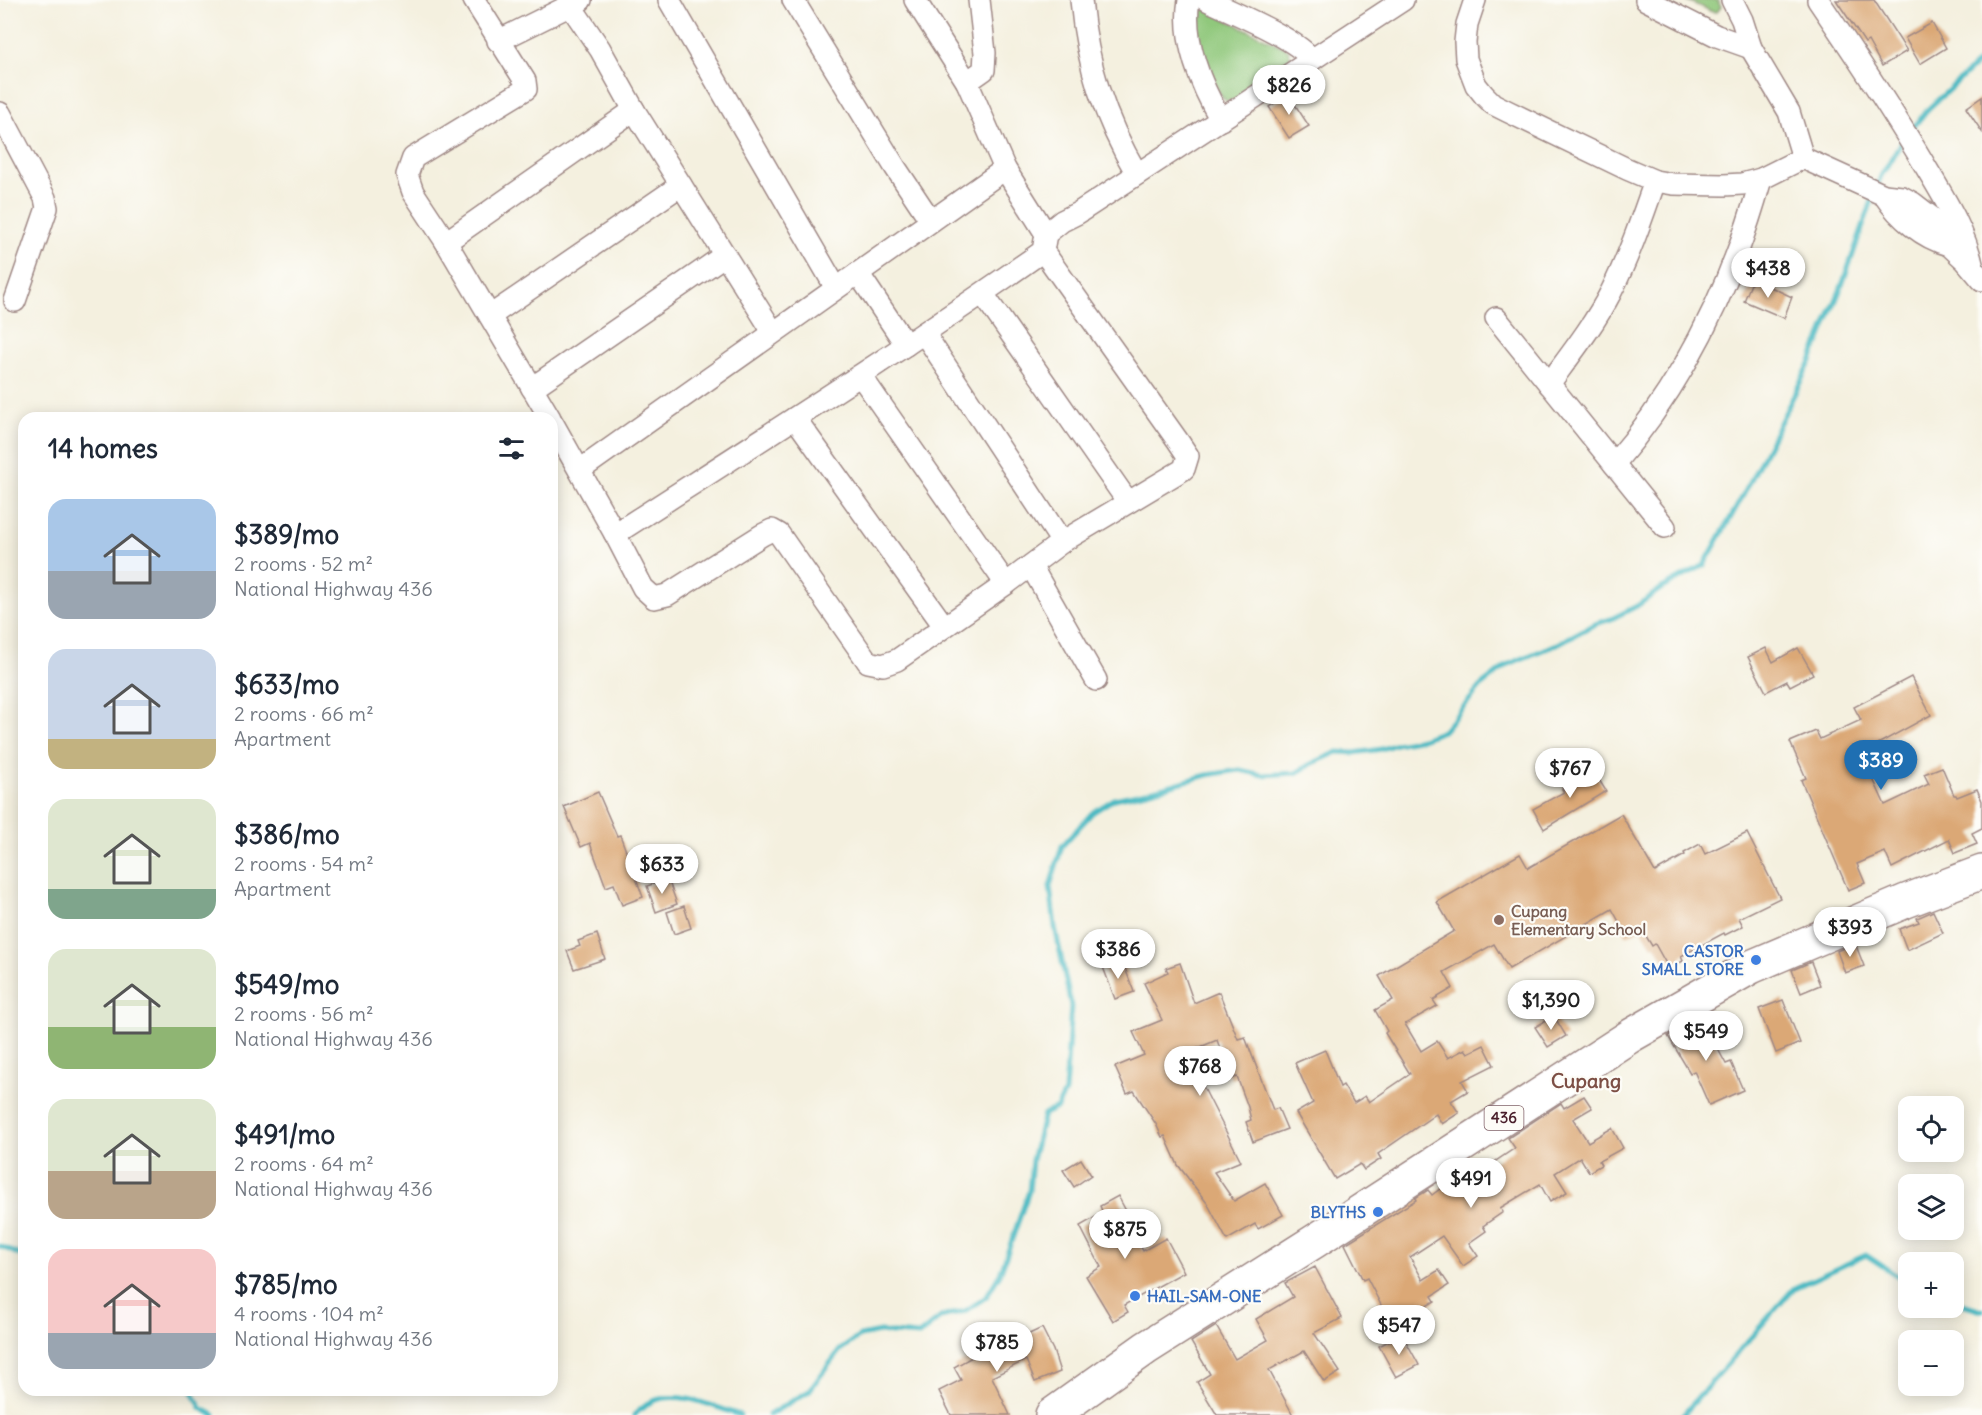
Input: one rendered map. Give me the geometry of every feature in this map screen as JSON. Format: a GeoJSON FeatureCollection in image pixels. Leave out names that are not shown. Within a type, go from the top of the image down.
{"type":"FeatureCollection","features":[{"type":"Feature","properties":{"kind":"main road","name":"436"},"geometry":{"type":"LineString","coordinates":[[1052,1415],[1146,1348],[1642,1029],[1751,967],[1906,900],[1982,872]]}},
{"type":"Feature","properties":{"kind":"street"},"geometry":{"type":"LineString","coordinates":[[474,0],[525,81],[526,89],[413,158],[407,175],[413,192],[446,242],[546,412]]}},
{"type":"Feature","properties":{"kind":"street"},"geometry":{"type":"LineString","coordinates":[[669,0],[836,288]]}},
{"type":"Feature","properties":{"kind":"street"},"geometry":{"type":"LineString","coordinates":[[793,0],[895,167],[931,221]]}},
{"type":"Feature","properties":{"kind":"street"},"geometry":{"type":"LineString","coordinates":[[558,432],[643,588],[654,598],[667,596],[772,530],[779,534],[868,662],[883,665],[897,660],[1062,542],[1184,469],[1188,456],[1044,242],[1005,169],[967,82],[915,0]]}},
{"type":"Feature","properties":{"kind":"street"},"geometry":{"type":"LineString","coordinates":[[967,82],[984,70],[985,53],[979,0]]}},
{"type":"Feature","properties":{"kind":"street"},"geometry":{"type":"LineString","coordinates":[[1081,0],[1086,39],[1096,84],[1111,127],[1137,174]]}},
{"type":"Feature","properties":{"kind":"street"},"geometry":{"type":"LineString","coordinates":[[1189,0],[1188,25],[1195,59],[1206,90],[1221,120]]}},
{"type":"Feature","properties":{"kind":"street"},"geometry":{"type":"LineString","coordinates":[[1207,0],[1292,42],[1312,60]]}},
{"type":"Feature","properties":{"kind":"street"},"geometry":{"type":"LineString","coordinates":[[615,534],[861,376],[983,294],[1044,242],[1062,221],[1078,213],[1403,0]]}},
{"type":"Feature","properties":{"kind":"street"},"geometry":{"type":"LineString","coordinates":[[1646,0],[1717,36],[1751,48]]}},
{"type":"Feature","properties":{"kind":"street"},"geometry":{"type":"LineString","coordinates":[[1732,0],[1742,20],[1751,48],[1785,105],[1803,159],[1875,191],[1897,213],[1924,234],[1949,245],[1977,274]]}},
{"type":"Feature","properties":{"kind":"street"},"geometry":{"type":"LineString","coordinates":[[1818,0],[1902,124],[1959,225],[1977,274]]}},
{"type":"Feature","properties":{"kind":"street"},"geometry":{"type":"LineString","coordinates":[[1470,1],[1465,42],[1466,59],[1476,85],[1484,95],[1493,104],[1627,169],[1655,181],[1693,186],[1742,184],[1761,179],[1803,159]]}},
{"type":"Feature","properties":{"kind":"street"},"geometry":{"type":"LineString","coordinates":[[498,41],[575,3],[634,110],[773,332]]}},
{"type":"Feature","properties":{"kind":"street"},"geometry":{"type":"LineString","coordinates":[[446,242],[634,110]]}},
{"type":"Feature","properties":{"kind":"street"},"geometry":{"type":"LineString","coordinates":[[0,114],[45,198],[47,208],[15,301]]}},
{"type":"Feature","properties":{"kind":"street"},"geometry":{"type":"LineString","coordinates":[[580,470],[1005,169]]}},
{"type":"Feature","properties":{"kind":"street"},"geometry":{"type":"LineString","coordinates":[[1614,464],[1634,442],[1660,405],[1705,330],[1734,265],[1761,179]]}},
{"type":"Feature","properties":{"kind":"street"},"geometry":{"type":"LineString","coordinates":[[1549,384],[1575,349],[1610,294],[1637,233],[1655,181]]}},
{"type":"Feature","properties":{"kind":"street"},"geometry":{"type":"LineString","coordinates":[[490,316],[681,185]]}},
{"type":"Feature","properties":{"kind":"street"},"geometry":{"type":"LineString","coordinates":[[532,388],[725,255]]}},
{"type":"Feature","properties":{"kind":"street"},"geometry":{"type":"LineString","coordinates":[[858,273],[915,339],[1062,542]]}},
{"type":"Feature","properties":{"kind":"street"},"geometry":{"type":"LineString","coordinates":[[983,294],[1128,501]]}},
{"type":"Feature","properties":{"kind":"street"},"geometry":{"type":"LineString","coordinates":[[1496,318],[1665,527]]}},
{"type":"Feature","properties":{"kind":"street"},"geometry":{"type":"LineString","coordinates":[[861,376],[1006,584]]}},
{"type":"Feature","properties":{"kind":"street"},"geometry":{"type":"LineString","coordinates":[[795,418],[944,626]]}},
{"type":"Feature","properties":{"kind":"street"},"geometry":{"type":"LineString","coordinates":[[1031,566],[1096,680]]}},
{"type":"Feature","properties":{"kind":"green space"},"geometry":{"type":"Polygon","coordinates":[[[1686,0],[1717,0],[1721,7],[1717,12],[1710,11],[1686,0]]]}},
{"type":"Feature","properties":{"kind":"green space"},"geometry":{"type":"Polygon","coordinates":[[[1202,8],[1288,49],[1291,57],[1235,100],[1226,101],[1216,87],[1206,65],[1199,41],[1196,22],[1198,9],[1202,8]]]}},
{"type":"Feature","properties":{"kind":"building"},"geometry":{"type":"Polygon","coordinates":[[[1836,0],[1874,0],[1907,51],[1882,66],[1868,41],[1865,43],[1836,0]]]}},
{"type":"Feature","properties":{"kind":"building"},"geometry":{"type":"Polygon","coordinates":[[[1932,23],[1946,48],[1920,64],[1905,38],[1932,23]]]}},
{"type":"Feature","properties":{"kind":"building"},"geometry":{"type":"Polygon","coordinates":[[[1288,94],[1309,126],[1289,138],[1269,107],[1288,94]]]}},
{"type":"Feature","properties":{"kind":"building"},"geometry":{"type":"Polygon","coordinates":[[[1982,97],[1982,132],[1966,108],[1982,97]]]}},
{"type":"Feature","properties":{"kind":"building"},"geometry":{"type":"Polygon","coordinates":[[[1753,279],[1792,297],[1784,318],[1744,301],[1753,279]]]}},
{"type":"Feature","properties":{"kind":"building"},"geometry":{"type":"Polygon","coordinates":[[[1766,648],[1773,662],[1798,648],[1813,674],[1790,686],[1787,681],[1766,692],[1748,657],[1766,648]]]}},
{"type":"Feature","properties":{"kind":"building"},"geometry":{"type":"Polygon","coordinates":[[[1911,677],[1931,715],[1861,753],[1885,805],[1929,784],[1924,774],[1942,767],[1957,797],[1977,789],[1982,801],[1982,828],[1972,833],[1977,844],[1955,853],[1949,839],[1892,868],[1885,852],[1857,864],[1865,883],[1848,890],[1801,780],[1806,778],[1790,742],[1816,731],[1820,739],[1861,720],[1854,707],[1911,677]]]}},
{"type":"Feature","properties":{"kind":"building"},"geometry":{"type":"Polygon","coordinates":[[[1593,770],[1606,791],[1544,829],[1533,809],[1564,792],[1562,789],[1593,770]]]}},
{"type":"Feature","properties":{"kind":"building"},"geometry":{"type":"Polygon","coordinates":[[[598,792],[617,836],[620,835],[643,897],[622,905],[614,884],[606,887],[590,843],[581,847],[564,807],[598,792]]]}},
{"type":"Feature","properties":{"kind":"building"},"geometry":{"type":"Polygon","coordinates":[[[1621,814],[1655,872],[1700,844],[1705,854],[1747,833],[1780,898],[1739,918],[1743,926],[1725,935],[1724,933],[1681,956],[1683,961],[1669,969],[1655,944],[1652,946],[1641,928],[1627,936],[1612,909],[1509,969],[1494,944],[1444,972],[1453,988],[1433,1000],[1437,1006],[1405,1024],[1421,1051],[1437,1041],[1448,1058],[1465,1049],[1468,1053],[1484,1045],[1494,1065],[1462,1081],[1468,1091],[1451,1101],[1459,1113],[1442,1124],[1436,1114],[1378,1154],[1381,1159],[1364,1170],[1360,1164],[1335,1179],[1296,1113],[1313,1103],[1295,1063],[1325,1050],[1340,1087],[1343,1085],[1354,1103],[1365,1096],[1369,1102],[1410,1074],[1385,1033],[1387,1031],[1375,1010],[1393,1000],[1379,976],[1454,931],[1437,902],[1520,854],[1528,868],[1621,814]]]}},
{"type":"Feature","properties":{"kind":"building"},"geometry":{"type":"Polygon","coordinates":[[[668,879],[677,904],[656,912],[647,886],[668,879]]]}},
{"type":"Feature","properties":{"kind":"building"},"geometry":{"type":"Polygon","coordinates":[[[684,906],[691,928],[674,934],[667,912],[684,906]]]}},
{"type":"Feature","properties":{"kind":"building"},"geometry":{"type":"Polygon","coordinates":[[[1933,911],[1943,933],[1907,950],[1899,929],[1919,922],[1917,918],[1933,911]]]}},
{"type":"Feature","properties":{"kind":"building"},"geometry":{"type":"Polygon","coordinates":[[[1142,933],[1148,950],[1130,957],[1124,940],[1142,933]]]}},
{"type":"Feature","properties":{"kind":"building"},"geometry":{"type":"Polygon","coordinates":[[[597,934],[605,959],[574,969],[567,951],[580,946],[578,941],[597,934]]]}},
{"type":"Feature","properties":{"kind":"building"},"geometry":{"type":"Polygon","coordinates":[[[1855,943],[1864,966],[1845,973],[1837,951],[1855,943]]]}},
{"type":"Feature","properties":{"kind":"building"},"geometry":{"type":"Polygon","coordinates":[[[1122,960],[1134,992],[1115,999],[1103,967],[1122,960]]]}},
{"type":"Feature","properties":{"kind":"building"},"geometry":{"type":"Polygon","coordinates":[[[1811,962],[1820,985],[1801,993],[1792,970],[1811,962]]]}},
{"type":"Feature","properties":{"kind":"building"},"geometry":{"type":"Polygon","coordinates":[[[1180,963],[1194,1003],[1219,992],[1238,1039],[1245,1037],[1273,1110],[1278,1108],[1287,1129],[1253,1142],[1246,1122],[1251,1120],[1248,1107],[1237,1077],[1231,1079],[1217,1040],[1186,1053],[1241,1161],[1214,1172],[1234,1201],[1265,1183],[1283,1215],[1258,1229],[1255,1224],[1227,1240],[1207,1203],[1178,1165],[1165,1136],[1162,1137],[1134,1091],[1127,1094],[1115,1067],[1144,1055],[1133,1032],[1162,1020],[1144,983],[1168,972],[1166,968],[1180,963]]]}},
{"type":"Feature","properties":{"kind":"building"},"geometry":{"type":"Polygon","coordinates":[[[1783,1000],[1800,1043],[1776,1053],[1759,1009],[1783,1000]]]}},
{"type":"Feature","properties":{"kind":"building"},"geometry":{"type":"Polygon","coordinates":[[[1554,1016],[1566,1036],[1548,1047],[1535,1027],[1554,1016]]]}},
{"type":"Feature","properties":{"kind":"building"},"geometry":{"type":"Polygon","coordinates":[[[1697,1019],[1702,1029],[1706,1027],[1726,1064],[1731,1062],[1743,1090],[1709,1105],[1694,1071],[1690,1073],[1668,1036],[1697,1019]]]}},
{"type":"Feature","properties":{"kind":"building"},"geometry":{"type":"Polygon","coordinates":[[[1584,1096],[1592,1108],[1573,1119],[1588,1142],[1612,1128],[1623,1148],[1599,1161],[1601,1165],[1589,1172],[1580,1157],[1555,1173],[1567,1192],[1550,1202],[1540,1184],[1500,1208],[1503,1212],[1483,1226],[1486,1231],[1469,1243],[1478,1256],[1463,1266],[1442,1236],[1410,1257],[1423,1280],[1439,1270],[1449,1285],[1432,1296],[1435,1301],[1418,1311],[1420,1316],[1394,1330],[1367,1278],[1363,1280],[1345,1244],[1416,1200],[1415,1198],[1428,1190],[1432,1195],[1449,1182],[1454,1189],[1515,1148],[1508,1138],[1561,1103],[1564,1108],[1584,1096]]]}},
{"type":"Feature","properties":{"kind":"building"},"geometry":{"type":"Polygon","coordinates":[[[1081,1159],[1091,1175],[1074,1187],[1063,1170],[1081,1159]]]}},
{"type":"Feature","properties":{"kind":"building"},"geometry":{"type":"Polygon","coordinates":[[[1118,1196],[1132,1222],[1129,1224],[1143,1251],[1166,1238],[1184,1272],[1124,1305],[1128,1312],[1113,1321],[1086,1276],[1101,1267],[1080,1226],[1103,1213],[1100,1206],[1118,1196]]]}},
{"type":"Feature","properties":{"kind":"building"},"geometry":{"type":"Polygon","coordinates":[[[1315,1267],[1342,1318],[1314,1333],[1340,1372],[1324,1382],[1304,1351],[1269,1370],[1293,1415],[1217,1415],[1197,1382],[1210,1374],[1191,1342],[1216,1326],[1235,1359],[1268,1340],[1256,1319],[1293,1297],[1285,1283],[1315,1267]]]}},
{"type":"Feature","properties":{"kind":"building"},"geometry":{"type":"Polygon","coordinates":[[[1042,1328],[1053,1350],[1060,1372],[1035,1382],[1026,1360],[992,1377],[1010,1415],[951,1415],[939,1391],[961,1380],[954,1367],[983,1351],[980,1344],[1004,1332],[1010,1343],[1042,1328]]]}},
{"type":"Feature","properties":{"kind":"building"},"geometry":{"type":"Polygon","coordinates":[[[1402,1334],[1419,1365],[1396,1377],[1379,1346],[1402,1334]]]}},
{"type":"Feature","properties":{"kind":"waterway"},"geometry":{"type":"LineString","coordinates":[[1911,130],[1928,109],[1982,59]]}},
{"type":"Feature","properties":{"kind":"waterway"},"geometry":{"type":"LineString","coordinates":[[1877,187],[1881,176],[1903,140]]}},
{"type":"Feature","properties":{"kind":"waterway"},"geometry":{"type":"LineString","coordinates":[[769,1415],[809,1391],[840,1350],[860,1336],[880,1332],[919,1335],[941,1317],[965,1311],[986,1297],[1000,1274],[1029,1191],[1032,1160],[1044,1114],[1057,1108],[1065,1092],[1071,1006],[1055,927],[1050,886],[1062,846],[1092,813],[1114,799],[1207,775],[1240,770],[1262,775],[1296,773],[1338,752],[1354,753],[1382,749],[1443,731],[1483,684],[1509,664],[1637,606],[1662,588],[1704,565],[1745,492],[1811,361],[1841,288],[1874,195]]}},
{"type":"Feature","properties":{"kind":"waterway"},"geometry":{"type":"LineString","coordinates":[[0,1246],[18,1254]]}},
{"type":"Feature","properties":{"kind":"waterway"},"geometry":{"type":"LineString","coordinates":[[1683,1415],[1794,1288],[1866,1255],[1898,1276]]}},
{"type":"Feature","properties":{"kind":"waterway"},"geometry":{"type":"LineString","coordinates":[[1964,1304],[1982,1310]]}},
{"type":"Feature","properties":{"kind":"waterway"},"geometry":{"type":"LineString","coordinates":[[195,1396],[201,1408],[214,1415]]}},
{"type":"Feature","properties":{"kind":"waterway"},"geometry":{"type":"LineString","coordinates":[[634,1415],[653,1401],[675,1397],[697,1401],[740,1415]]}},
{"type":"Feature","properties":{"kind":"place","name":"Cupang Elementary School"},"geometry":{"type":"Point","coordinates":[1499,920]}},
{"type":"Feature","properties":{"kind":"place","name":"CASTOR SMALL STORE"},"geometry":{"type":"Point","coordinates":[1756,960]}},
{"type":"Feature","properties":{"kind":"place","name":"BLYTHS"},"geometry":{"type":"Point","coordinates":[1378,1212]}},
{"type":"Feature","properties":{"kind":"place","name":"HAIL-SAM-ONE"},"geometry":{"type":"Point","coordinates":[1135,1296]}},
{"type":"Feature","properties":{"kind":"district","name":"Cupang"},"geometry":{"type":"Point","coordinates":[1586,1081]}}]}
